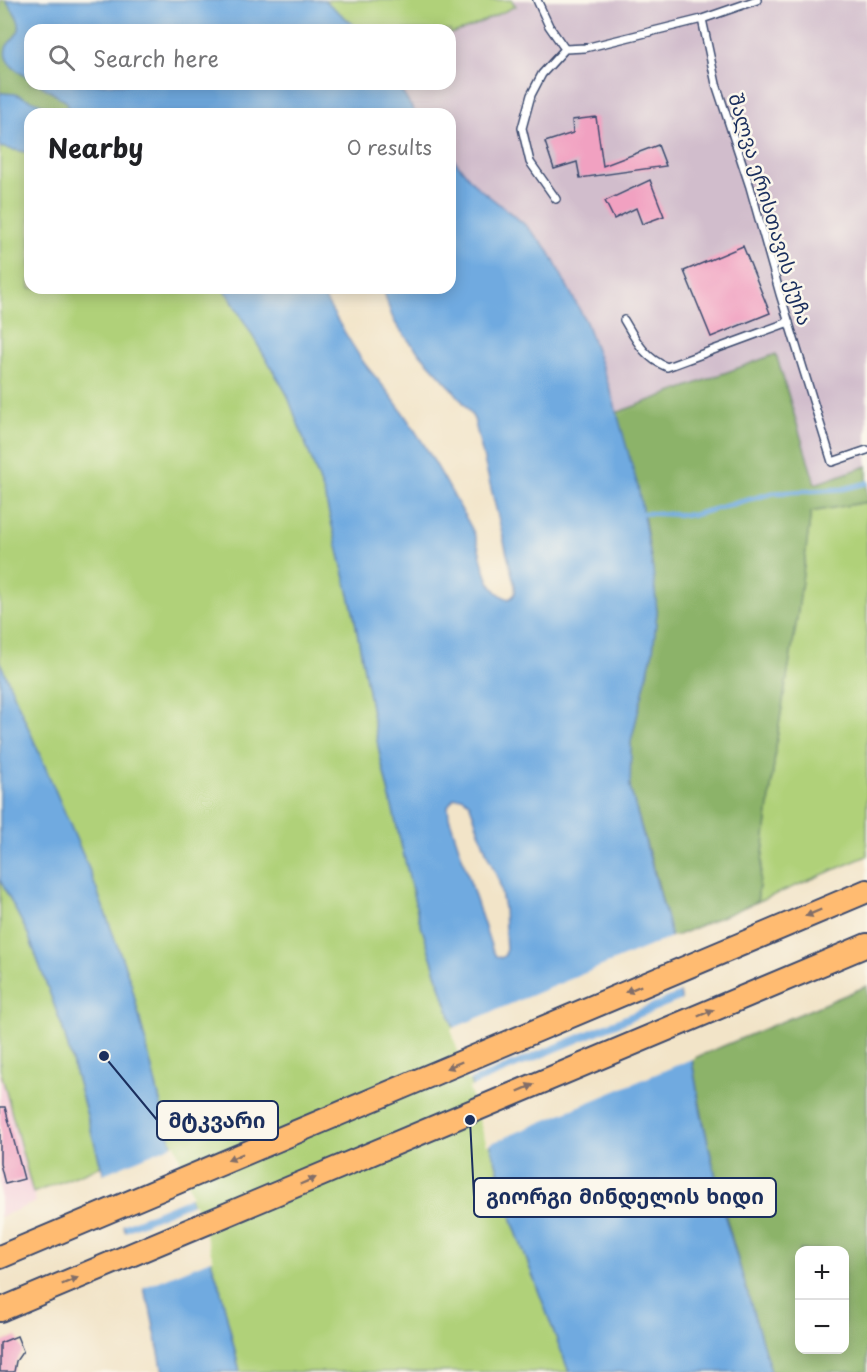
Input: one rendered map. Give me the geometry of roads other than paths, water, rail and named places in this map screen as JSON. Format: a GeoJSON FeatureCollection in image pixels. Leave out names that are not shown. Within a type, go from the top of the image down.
{"type":"FeatureCollection","features":[{"type":"Feature","properties":{"kind":"main road"},"geometry":{"type":"LineString","coordinates":[[0,1257],[867,891]]}},
{"type":"Feature","properties":{"kind":"main road"},"geometry":{"type":"LineString","coordinates":[[8,1307],[867,945]]}},
{"type":"Feature","properties":{"kind":"lane"},"geometry":{"type":"LineString","coordinates":[[537,0],[549,26],[565,49]]}},
{"type":"Feature","properties":{"kind":"lane"},"geometry":{"type":"LineString","coordinates":[[556,199],[530,162],[522,128],[531,95],[542,74],[565,49],[585,48],[702,19],[757,0]]}},
{"type":"Feature","properties":{"kind":"lane","name":"შალვა ერისთავის ქუჩა"},"geometry":{"type":"LineString","coordinates":[[702,19],[716,84],[750,187],[832,462],[867,450]]}},
{"type":"Feature","properties":{"kind":"lane"},"geometry":{"type":"LineString","coordinates":[[624,320],[644,353],[655,362],[667,367],[789,322]]}},
{"type":"Feature","properties":{"kind":"water"},"geometry":{"type":"Polygon","coordinates":[[[6,0],[324,0],[353,24],[24,24],[24,75],[8,62],[6,57],[7,46],[17,34],[20,26],[6,0]]]}},
{"type":"Feature","properties":{"kind":"water"},"geometry":{"type":"Polygon","coordinates":[[[48,90],[401,90],[412,108],[68,108],[67,102],[48,90]]]}},
{"type":"Feature","properties":{"kind":"water"},"geometry":{"type":"Polygon","coordinates":[[[0,93],[15,94],[51,108],[24,108],[24,152],[0,147],[0,93]]]}},
{"type":"Feature","properties":{"kind":"water"},"geometry":{"type":"Polygon","coordinates":[[[456,162],[476,186],[523,223],[547,248],[586,322],[611,392],[638,487],[653,570],[657,612],[653,651],[631,741],[630,788],[668,923],[701,1113],[725,1217],[771,1372],[569,1372],[514,1226],[419,919],[380,756],[354,615],[324,493],[287,394],[227,294],[322,294],[364,363],[390,394],[425,446],[472,529],[488,578],[500,594],[509,599],[515,594],[515,585],[474,419],[466,406],[405,336],[390,311],[385,294],[456,294],[456,162]],[[462,797],[454,798],[448,806],[449,817],[492,949],[496,956],[501,958],[506,951],[504,908],[499,881],[469,802],[462,797]]]}},
{"type":"Feature","properties":{"kind":"water"},"geometry":{"type":"Polygon","coordinates":[[[0,662],[89,869],[131,983],[166,1126],[220,1288],[240,1372],[163,1372],[150,1308],[101,1166],[63,1029],[28,934],[0,880],[0,662]]]}},
{"type":"Feature","properties":{"kind":"waterway"},"geometry":{"type":"LineString","coordinates":[[643,513],[693,515],[773,493],[843,489],[867,483]]}},
{"type":"Feature","properties":{"kind":"place","name":"მტკვარი"},"geometry":{"type":"Point","coordinates":[104,1056]}},
{"type":"Feature","properties":{"kind":"place","name":"გიორგი მინდელის ხიდი"},"geometry":{"type":"Point","coordinates":[470,1120]}}]}
